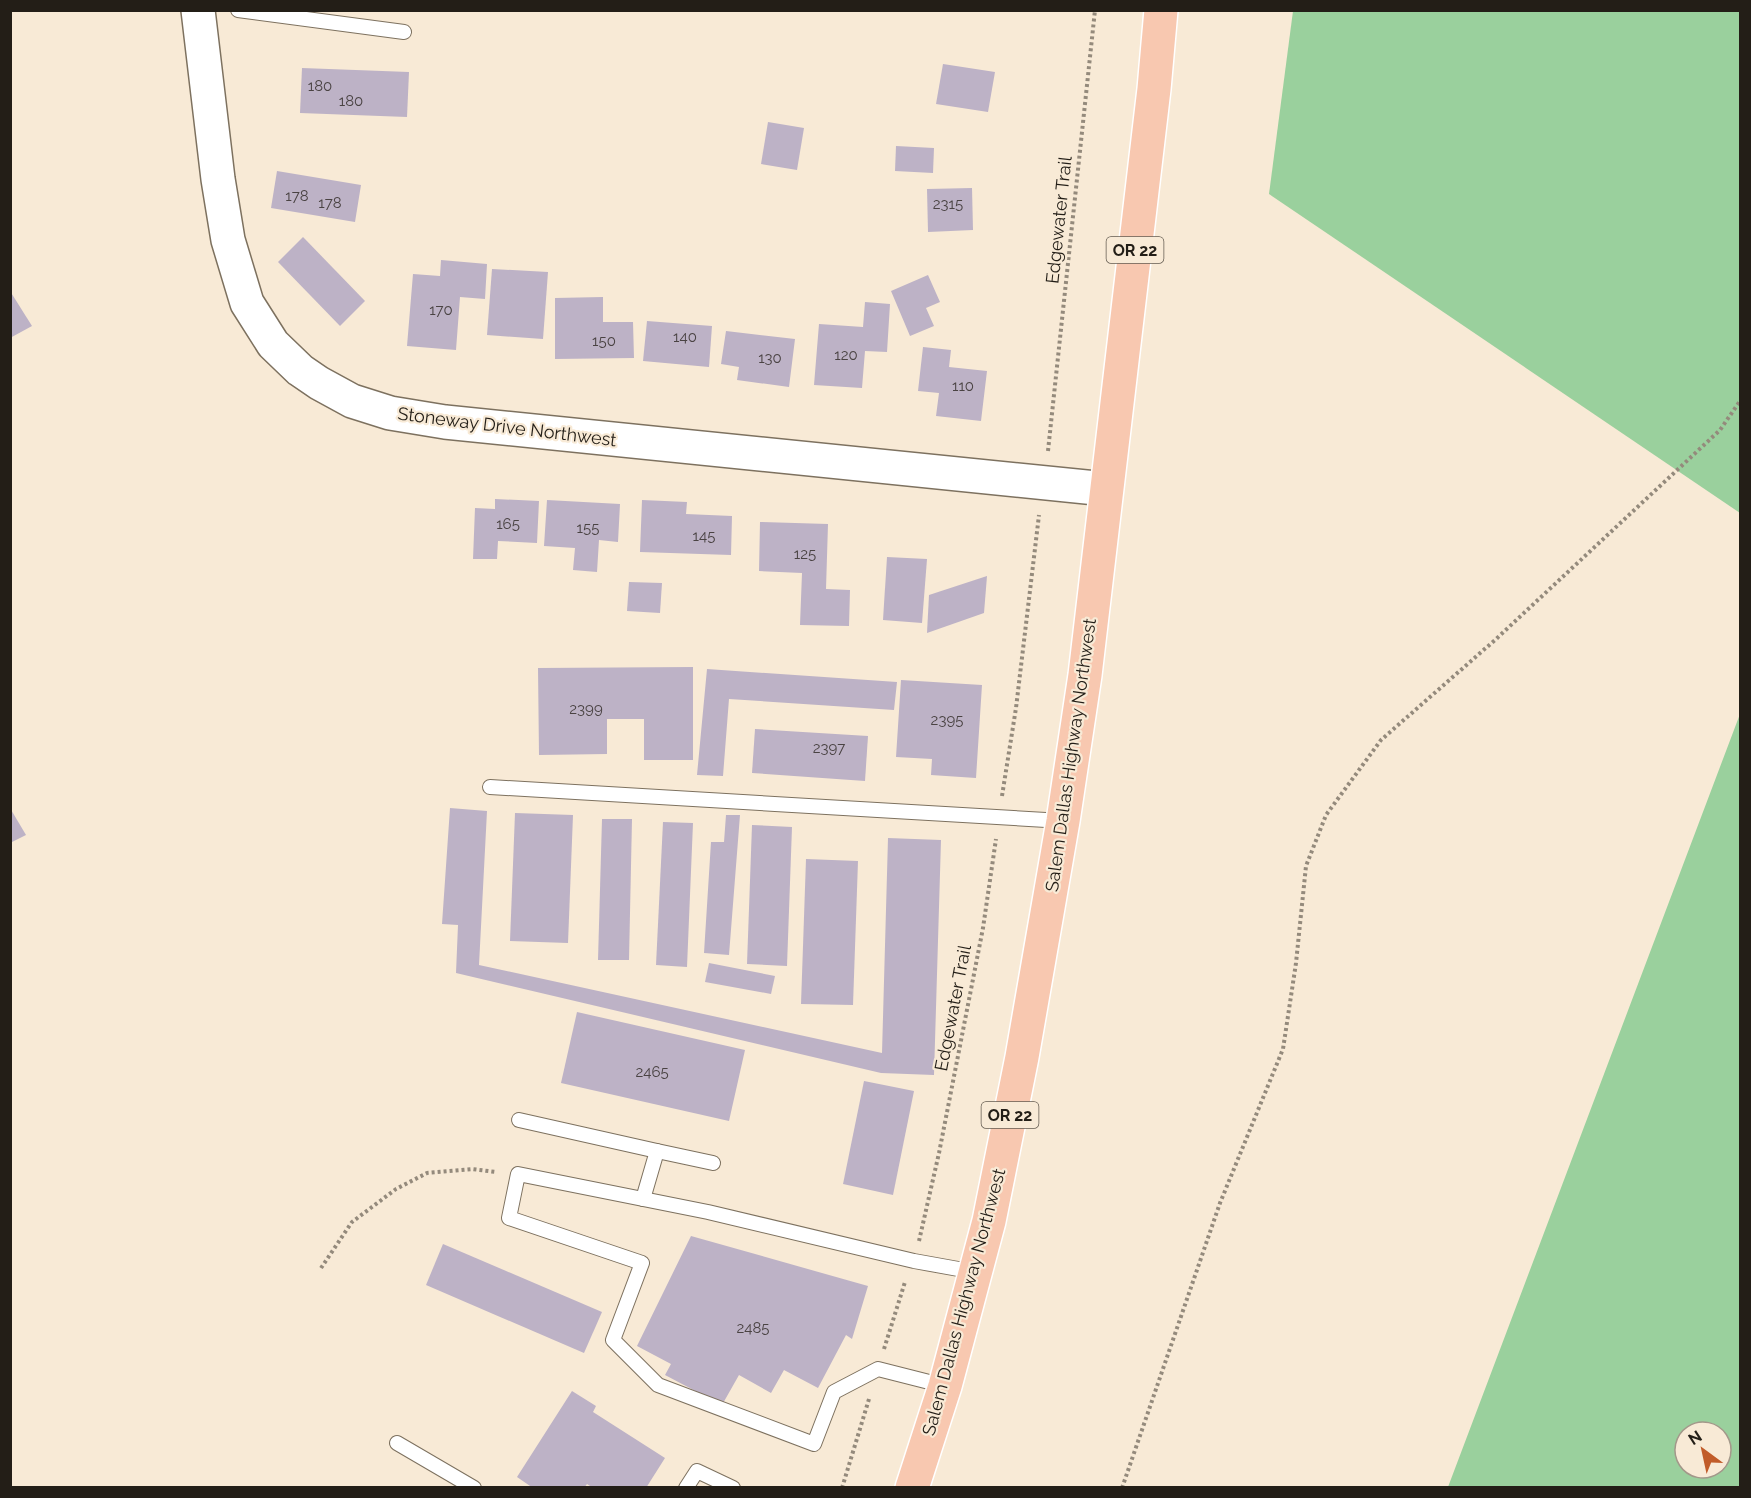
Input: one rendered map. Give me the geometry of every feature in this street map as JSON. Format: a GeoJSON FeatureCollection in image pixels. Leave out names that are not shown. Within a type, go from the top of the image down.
{"type":"FeatureCollection","features":[{"type":"Feature","properties":{"kind":"highway","name":"Salem Dallas Highway Northwest"},"geometry":{"type":"LineString","coordinates":[[912,1488],[945,1386],[989,1221],[1022,1057],[1063,821],[1085,675],[1154,89],[1161,10]]}},
{"type":"Feature","properties":{"kind":"street","name":"Stoneway Drive Northwest"},"geometry":{"type":"LineString","coordinates":[[198,10],[218,179],[228,240],[248,303],[273,344],[300,370],[352,401],[390,413],[445,422],[1106,489]]}},
{"type":"Feature","properties":{"kind":"lane"},"geometry":{"type":"LineString","coordinates":[[238,10],[404,32]]}},
{"type":"Feature","properties":{"kind":"lane"},"geometry":{"type":"LineString","coordinates":[[490,787],[1063,821]]}},
{"type":"Feature","properties":{"kind":"lane"},"geometry":{"type":"LineString","coordinates":[[519,1120],[713,1163]]}},
{"type":"Feature","properties":{"kind":"lane"},"geometry":{"type":"LineString","coordinates":[[643,1199],[657,1151]]}},
{"type":"Feature","properties":{"kind":"lane"},"geometry":{"type":"LineString","coordinates":[[945,1386],[878,1369],[834,1392],[814,1444],[658,1385],[613,1340],[642,1263],[509,1218],[518,1174],[708,1212],[914,1261],[975,1272]]}},
{"type":"Feature","properties":{"kind":"lane"},"geometry":{"type":"LineString","coordinates":[[397,1443],[474,1488]]}},
{"type":"Feature","properties":{"kind":"lane"},"geometry":{"type":"LineString","coordinates":[[686,1488],[697,1471],[733,1488]]}},
{"type":"Feature","properties":{"kind":"path","name":"Edgewater Trail"},"geometry":{"type":"LineString","coordinates":[[1050,432],[1095,10]]}},
{"type":"Feature","properties":{"kind":"path"},"geometry":{"type":"LineString","coordinates":[[1122,1488],[1220,1203],[1283,1049],[1296,963],[1306,866],[1326,815],[1381,740],[1495,640],[1712,438],[1740,401]]}},
{"type":"Feature","properties":{"kind":"path","name":"Edgewater Trail"},"geometry":{"type":"LineString","coordinates":[[842,1488],[906,1279],[914,1261],[939,1153],[983,928],[1016,708],[1038,523]]}},
{"type":"Feature","properties":{"kind":"path"},"geometry":{"type":"LineString","coordinates":[[321,1268],[351,1222],[396,1189],[427,1173],[472,1169],[518,1174]]}},
{"type":"Feature","properties":{"kind":"green space"},"geometry":{"type":"Polygon","coordinates":[[[1293,11],[1740,11],[1740,513],[1269,194],[1293,11]]]}},
{"type":"Feature","properties":{"kind":"green space"},"geometry":{"type":"Polygon","coordinates":[[[1740,714],[1740,1487],[1448,1487],[1740,714]]]}},
{"type":"Feature","properties":{"kind":"building"},"geometry":{"type":"Polygon","coordinates":[[[943,64],[995,72],[988,112],[936,104],[943,64]]]}},
{"type":"Feature","properties":{"kind":"building"},"geometry":{"type":"Polygon","coordinates":[[[302,68],[409,72],[407,117],[300,113],[302,68]]]}},
{"type":"Feature","properties":{"kind":"building"},"geometry":{"type":"Polygon","coordinates":[[[768,122],[804,128],[797,170],[761,164],[768,122]]]}},
{"type":"Feature","properties":{"kind":"building"},"geometry":{"type":"Polygon","coordinates":[[[896,146],[934,148],[933,173],[895,171],[896,146]]]}},
{"type":"Feature","properties":{"kind":"building"},"geometry":{"type":"Polygon","coordinates":[[[277,171],[361,185],[355,222],[271,208],[277,171]]]}},
{"type":"Feature","properties":{"kind":"building"},"geometry":{"type":"Polygon","coordinates":[[[972,188],[973,230],[928,232],[927,189],[972,188]]]}},
{"type":"Feature","properties":{"kind":"building"},"geometry":{"type":"Polygon","coordinates":[[[303,237],[365,301],[340,326],[278,262],[303,237]]]}},
{"type":"Feature","properties":{"kind":"building"},"geometry":{"type":"Polygon","coordinates":[[[441,260],[487,264],[485,299],[460,297],[456,350],[407,346],[413,274],[440,276],[441,260]]]}},
{"type":"Feature","properties":{"kind":"building"},"geometry":{"type":"Polygon","coordinates":[[[492,269],[548,272],[543,339],[487,335],[492,269]]]}},
{"type":"Feature","properties":{"kind":"building"},"geometry":{"type":"Polygon","coordinates":[[[928,275],[940,302],[926,308],[934,326],[910,336],[891,291],[928,275]]]}},
{"type":"Feature","properties":{"kind":"building"},"geometry":{"type":"Polygon","coordinates":[[[10,291],[32,326],[10,338],[10,291]]]}},
{"type":"Feature","properties":{"kind":"building"},"geometry":{"type":"Polygon","coordinates":[[[603,297],[603,322],[633,322],[634,358],[555,359],[555,298],[603,297]]]}},
{"type":"Feature","properties":{"kind":"building"},"geometry":{"type":"Polygon","coordinates":[[[865,302],[890,304],[887,352],[865,351],[862,388],[814,385],[819,324],[863,327],[865,302]]]}},
{"type":"Feature","properties":{"kind":"building"},"geometry":{"type":"Polygon","coordinates":[[[647,321],[712,326],[709,367],[643,361],[647,321]]]}},
{"type":"Feature","properties":{"kind":"building"},"geometry":{"type":"Polygon","coordinates":[[[726,331],[795,339],[789,387],[737,380],[739,367],[721,364],[726,331]]]}},
{"type":"Feature","properties":{"kind":"building"},"geometry":{"type":"Polygon","coordinates":[[[923,347],[951,350],[949,367],[987,371],[981,421],[936,416],[939,393],[918,391],[923,347]]]}},
{"type":"Feature","properties":{"kind":"building"},"geometry":{"type":"Polygon","coordinates":[[[495,499],[539,501],[537,543],[498,541],[497,559],[473,559],[475,508],[495,509],[495,499]]]}},
{"type":"Feature","properties":{"kind":"building"},"geometry":{"type":"Polygon","coordinates":[[[547,500],[620,504],[618,542],[599,540],[597,572],[573,570],[575,548],[544,546],[547,500]]]}},
{"type":"Feature","properties":{"kind":"building"},"geometry":{"type":"Polygon","coordinates":[[[642,500],[687,502],[686,514],[732,516],[731,555],[640,552],[642,500]]]}},
{"type":"Feature","properties":{"kind":"building"},"geometry":{"type":"Polygon","coordinates":[[[760,522],[828,524],[826,589],[850,590],[849,626],[800,625],[802,573],[759,571],[760,522]]]}},
{"type":"Feature","properties":{"kind":"building"},"geometry":{"type":"Polygon","coordinates":[[[887,557],[927,559],[922,623],[883,620],[887,557]]]}},
{"type":"Feature","properties":{"kind":"building"},"geometry":{"type":"Polygon","coordinates":[[[987,576],[984,613],[927,633],[929,595],[987,576]]]}},
{"type":"Feature","properties":{"kind":"building"},"geometry":{"type":"Polygon","coordinates":[[[629,582],[662,583],[660,613],[627,611],[629,582]]]}},
{"type":"Feature","properties":{"kind":"building"},"geometry":{"type":"Polygon","coordinates":[[[693,667],[693,760],[644,760],[644,719],[607,719],[607,754],[539,755],[538,668],[693,667]]]}},
{"type":"Feature","properties":{"kind":"building"},"geometry":{"type":"Polygon","coordinates":[[[707,669],[897,682],[894,710],[729,699],[723,776],[697,775],[707,669]]]}},
{"type":"Feature","properties":{"kind":"building"},"geometry":{"type":"Polygon","coordinates":[[[901,680],[982,685],[976,778],[931,775],[932,759],[896,757],[901,680]]]}},
{"type":"Feature","properties":{"kind":"building"},"geometry":{"type":"Polygon","coordinates":[[[755,729],[868,736],[865,781],[752,773],[755,729]]]}},
{"type":"Feature","properties":{"kind":"building"},"geometry":{"type":"Polygon","coordinates":[[[10,808],[26,835],[10,843],[10,808]]]}},
{"type":"Feature","properties":{"kind":"building"},"geometry":{"type":"Polygon","coordinates":[[[450,808],[487,811],[479,965],[882,1053],[888,838],[941,840],[934,1075],[881,1073],[456,973],[458,925],[442,924],[450,808]]]}},
{"type":"Feature","properties":{"kind":"building"},"geometry":{"type":"Polygon","coordinates":[[[515,813],[573,815],[568,943],[510,941],[515,813]]]}},
{"type":"Feature","properties":{"kind":"building"},"geometry":{"type":"Polygon","coordinates":[[[726,815],[740,815],[729,955],[704,953],[711,842],[724,842],[726,815]]]}},
{"type":"Feature","properties":{"kind":"building"},"geometry":{"type":"Polygon","coordinates":[[[602,819],[632,819],[629,960],[598,960],[602,819]]]}},
{"type":"Feature","properties":{"kind":"building"},"geometry":{"type":"Polygon","coordinates":[[[663,822],[693,823],[687,967],[656,965],[663,822]]]}},
{"type":"Feature","properties":{"kind":"building"},"geometry":{"type":"Polygon","coordinates":[[[752,825],[792,827],[787,966],[747,964],[752,825]]]}},
{"type":"Feature","properties":{"kind":"building"},"geometry":{"type":"Polygon","coordinates":[[[806,859],[858,861],[853,1005],[801,1004],[806,859]]]}},
{"type":"Feature","properties":{"kind":"building"},"geometry":{"type":"Polygon","coordinates":[[[709,963],[775,976],[771,994],[705,982],[709,963]]]}},
{"type":"Feature","properties":{"kind":"building"},"geometry":{"type":"Polygon","coordinates":[[[577,1012],[745,1050],[729,1121],[561,1083],[577,1012]]]}},
{"type":"Feature","properties":{"kind":"building"},"geometry":{"type":"Polygon","coordinates":[[[864,1081],[914,1091],[893,1195],[843,1184],[864,1081]]]}},
{"type":"Feature","properties":{"kind":"building"},"geometry":{"type":"Polygon","coordinates":[[[691,1236],[868,1286],[852,1339],[846,1335],[818,1388],[784,1370],[771,1393],[739,1375],[722,1405],[665,1375],[671,1364],[637,1346],[691,1236]]]}},
{"type":"Feature","properties":{"kind":"building"},"geometry":{"type":"Polygon","coordinates":[[[443,1244],[602,1312],[584,1353],[426,1285],[443,1244]]]}},
{"type":"Feature","properties":{"kind":"building"},"geometry":{"type":"Polygon","coordinates":[[[572,1391],[596,1406],[593,1412],[665,1458],[646,1488],[593,1488],[587,1484],[584,1488],[533,1488],[517,1477],[572,1391]]]}}]}
